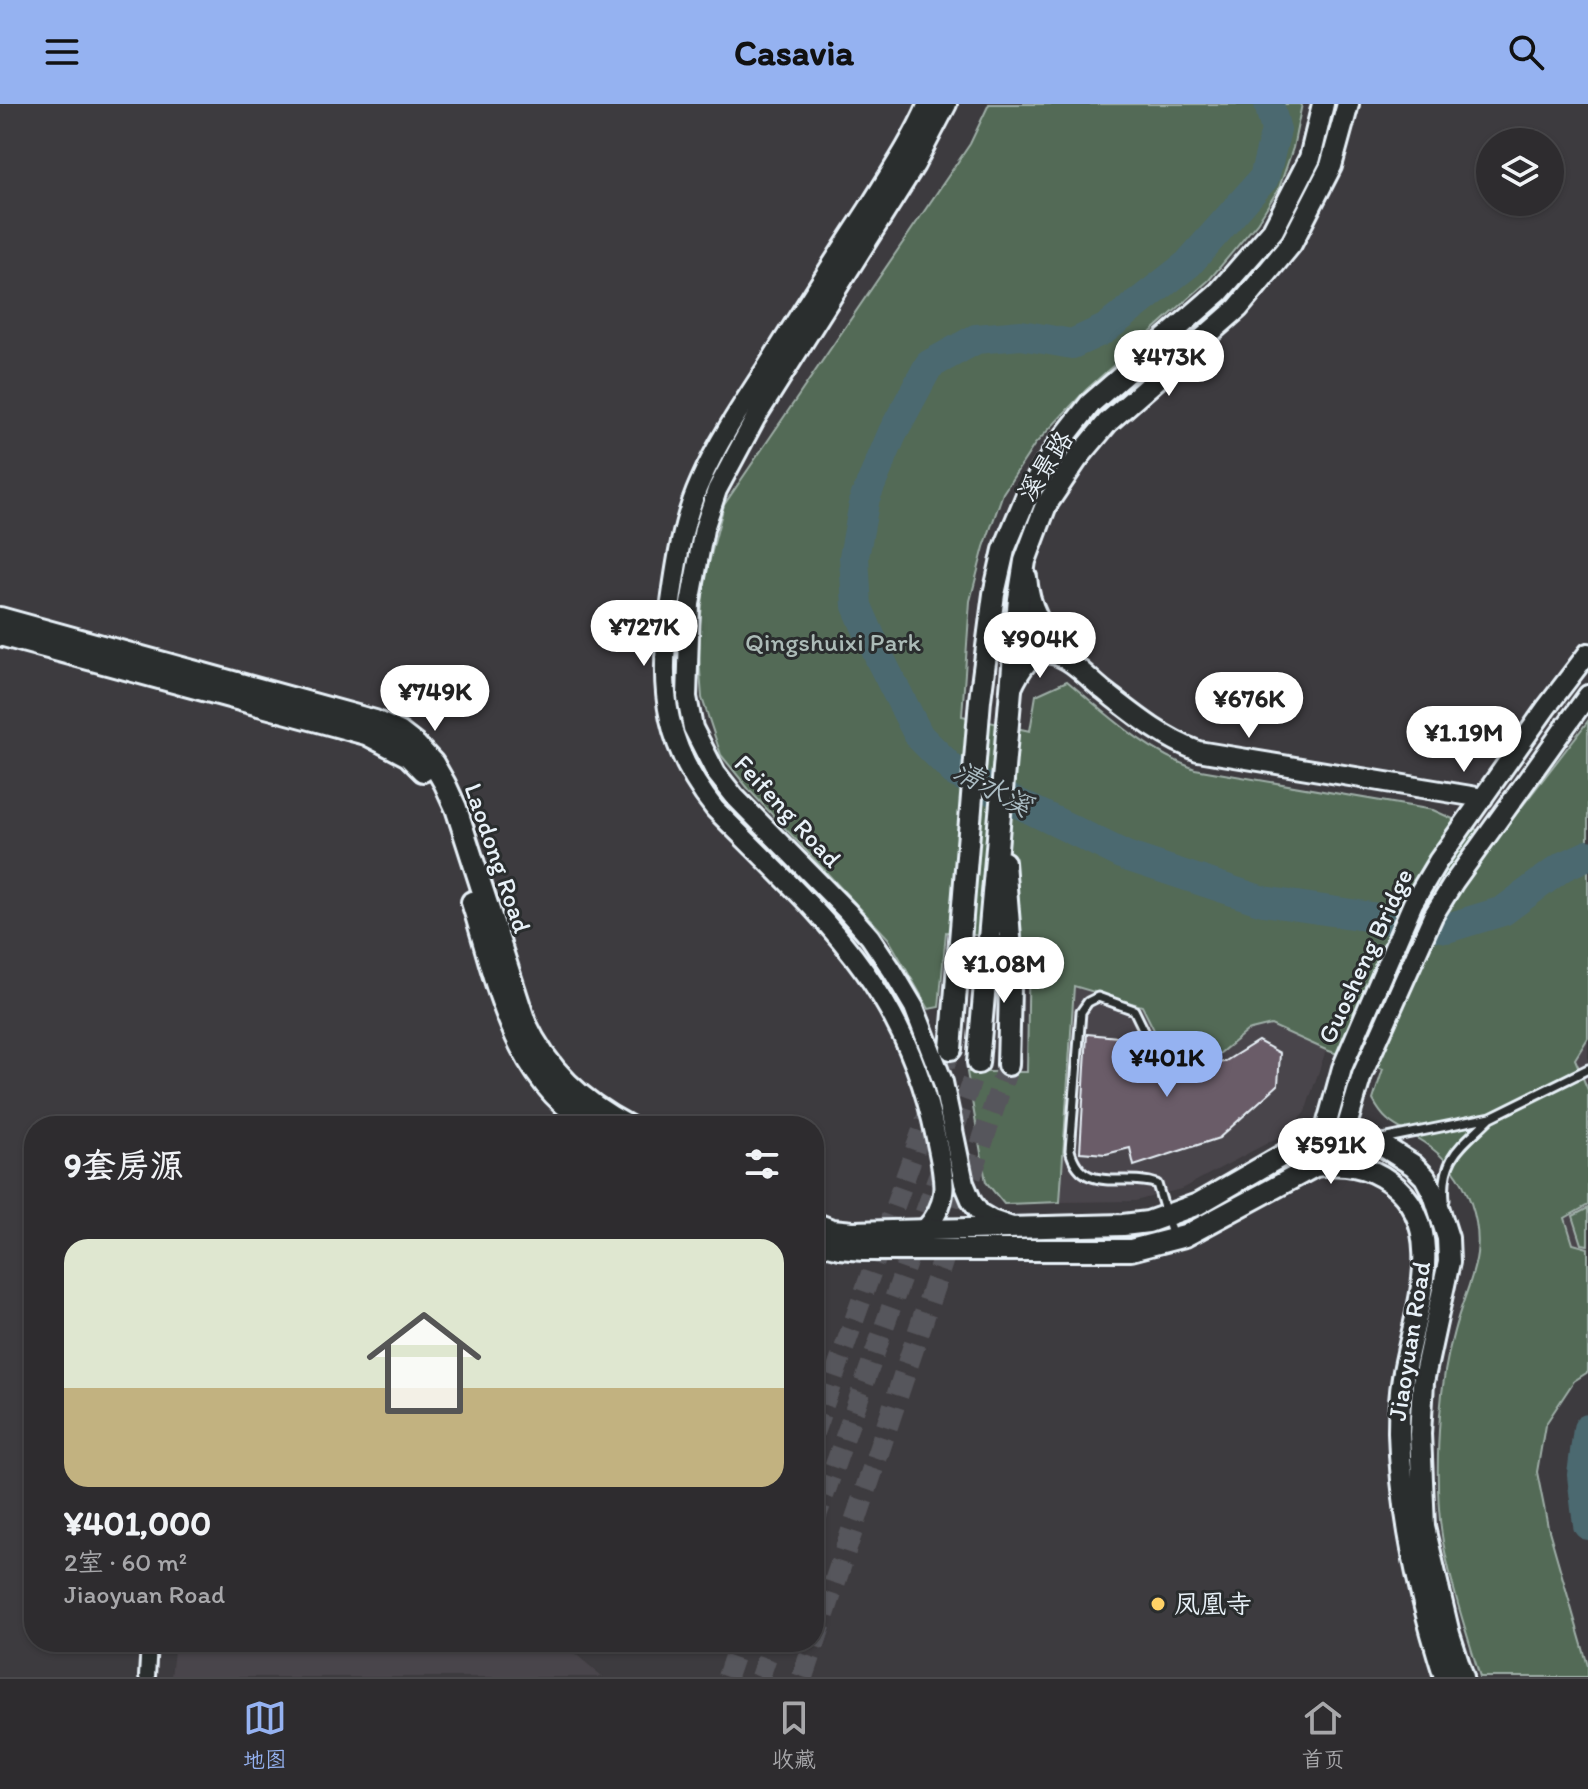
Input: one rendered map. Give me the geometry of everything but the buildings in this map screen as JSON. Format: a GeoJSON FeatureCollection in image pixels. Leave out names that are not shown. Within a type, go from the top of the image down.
{"type":"FeatureCollection","features":[{"type":"Feature","properties":{"kind":"main road","name":"溪景路"},"geometry":{"type":"LineString","coordinates":[[951,1049],[980,700],[994,594],[1004,550],[1027,495],[1058,445],[1090,404],[1219,292],[1273,230],[1310,158],[1323,104]]}},
{"type":"Feature","properties":{"kind":"main road","name":"溪景路"},"geometry":{"type":"LineString","coordinates":[[1000,811],[1025,561],[1046,505],[1077,459],[1108,422],[1238,308],[1291,244],[1331,166],[1348,104]]}},
{"type":"Feature","properties":{"kind":"main road","name":"Laodong Road"},"geometry":{"type":"LineString","coordinates":[[0,618],[36,637],[366,734],[408,756],[423,771],[444,811],[511,1027],[524,1054],[562,1102],[584,1116]]}},
{"type":"Feature","properties":{"kind":"main road","name":"Laodong Road"},"geometry":{"type":"LineString","coordinates":[[0,635],[36,637]]}},
{"type":"Feature","properties":{"kind":"main road"},"geometry":{"type":"LineString","coordinates":[[978,1063],[1000,811]]}},
{"type":"Feature","properties":{"kind":"main road"},"geometry":{"type":"LineString","coordinates":[[1000,811],[1011,950],[1008,1065]]}},
{"type":"Feature","properties":{"kind":"main road","name":"Jiaoyuan Road"},"geometry":{"type":"LineString","coordinates":[[824,1227],[853,1232],[1123,1225],[1167,1216],[1198,1204],[1290,1151],[1332,1138],[1364,1140],[1397,1154],[1425,1177],[1443,1215],[1448,1238],[1449,1262],[1423,1382],[1420,1434],[1424,1527],[1449,1634],[1463,1677]]}},
{"type":"Feature","properties":{"kind":"main road","name":"Jiaoyuan Road"},"geometry":{"type":"LineString","coordinates":[[1325,1164],[1366,1169],[1395,1186],[1414,1210],[1422,1234],[1425,1261],[1423,1281],[1402,1380],[1399,1431],[1409,1530],[1432,1638],[1445,1677]]}},
{"type":"Feature","properties":{"kind":"main road"},"geometry":{"type":"LineString","coordinates":[[824,1244],[863,1250],[1131,1250],[1174,1240],[1211,1224],[1291,1177],[1325,1164]]}},
{"type":"Feature","properties":{"kind":"street","name":"Feifeng Road"},"geometry":{"type":"LineString","coordinates":[[924,1230],[937,1217],[943,1200],[944,1180],[932,1116],[911,1051],[875,983],[853,953],[715,809],[696,785],[672,732],[665,674],[666,637],[678,554],[699,483],[740,409],[903,154],[928,104]]}},
{"type":"Feature","properties":{"kind":"street","name":"Feifeng Road"},"geometry":{"type":"LineString","coordinates":[[947,104],[915,165],[755,419],[717,490],[704,529],[690,604],[687,697],[693,728],[716,773],[735,797],[847,911],[870,937],[892,970],[914,1007],[943,1082],[964,1183],[972,1202],[980,1213],[1012,1227]]}},
{"type":"Feature","properties":{"kind":"street"},"geometry":{"type":"LineString","coordinates":[[1025,561],[1029,599],[1036,616],[1069,662]]}},
{"type":"Feature","properties":{"kind":"street","name":"Guosheng Bridge"},"geometry":{"type":"LineString","coordinates":[[1332,1138],[1342,1068],[1413,903],[1438,861],[1588,653]]}},
{"type":"Feature","properties":{"kind":"street"},"geometry":{"type":"LineString","coordinates":[[1010,700],[1021,670],[1041,654],[1052,654],[1069,662],[1172,741],[1198,751],[1483,798]]}},
{"type":"Feature","properties":{"kind":"street","name":"Guosheng Bridge"},"geometry":{"type":"LineString","coordinates":[[1332,1138],[1433,916],[1588,695]]}},
{"type":"Feature","properties":{"kind":"street"},"geometry":{"type":"LineString","coordinates":[[1325,1164],[1332,1138]]}},
{"type":"Feature","properties":{"kind":"street"},"geometry":{"type":"LineString","coordinates":[[147,1677],[148,1652]]}},
{"type":"Feature","properties":{"kind":"lane"},"geometry":{"type":"LineString","coordinates":[[1142,1057],[1151,1045],[1138,1014],[1130,1007],[1093,998],[1081,1012],[1079,1090],[1070,1150],[1075,1165],[1092,1178],[1157,1184],[1174,1240]]}},
{"type":"Feature","properties":{"kind":"lane"},"geometry":{"type":"LineString","coordinates":[[1364,1140],[1392,1139],[1491,1117],[1588,1069]]}},
{"type":"Feature","properties":{"kind":"lane"},"geometry":{"type":"LineString","coordinates":[[1448,1238],[1445,1171],[1450,1159],[1491,1117]]}},
{"type":"Feature","properties":{"kind":"shaded area"},"geometry":{"type":"Polygon","coordinates":[[[1073,986],[1142,1006],[1161,1044],[1213,1059],[1247,1031],[1271,1025],[1326,1050],[1305,1112],[1286,1133],[1181,1189],[1135,1201],[1060,1202],[1073,986]]]}},
{"type":"Feature","properties":{"kind":"shaded area"},"geometry":{"type":"Polygon","coordinates":[[[1588,1038],[1588,1090],[1575,1059],[1588,1038]]]}},
{"type":"Feature","properties":{"kind":"shaded area"},"geometry":{"type":"Polygon","coordinates":[[[1588,1205],[1588,1248],[1573,1244],[1565,1217],[1588,1205]]]}},
{"type":"Feature","properties":{"kind":"shaded area"},"geometry":{"type":"Polygon","coordinates":[[[174,1652],[573,1652],[603,1677],[171,1677],[174,1652]]]}},
{"type":"Feature","properties":{"kind":"green space","name":"Qingshuixi Park"},"geometry":{"type":"Polygon","coordinates":[[[989,104],[1302,104],[1293,148],[1279,188],[1257,223],[1209,280],[1086,390],[1035,444],[1003,493],[970,601],[962,716],[1030,731],[1036,695],[1067,681],[1143,742],[1195,769],[1433,810],[1497,839],[1588,721],[1588,1038],[1575,1059],[1588,1090],[1588,1205],[1565,1218],[1573,1244],[1588,1248],[1588,1372],[1574,1381],[1545,1425],[1537,1472],[1548,1527],[1588,1666],[1588,1677],[1480,1677],[1447,1559],[1439,1511],[1438,1479],[1445,1373],[1477,1254],[1476,1222],[1463,1185],[1446,1161],[1423,1142],[1394,1125],[1378,1109],[1373,1100],[1383,1069],[1326,1050],[1271,1025],[1247,1031],[1213,1059],[1180,1060],[1161,1044],[1142,1006],[1074,986],[1060,1202],[1004,1204],[986,1182],[967,1072],[1027,1072],[1029,941],[946,932],[939,1007],[929,1009],[888,938],[751,792],[721,755],[702,698],[698,643],[705,578],[724,505],[970,144],[989,104]]]}},
{"type":"Feature","properties":{"kind":"green space"},"geometry":{"type":"Polygon","coordinates":[[[1588,1208],[1588,1245],[1582,1244],[1573,1216],[1588,1208]]]}},
{"type":"Feature","properties":{"kind":"waterway","name":"清水溪"},"geometry":{"type":"LineString","coordinates":[[1269,104],[1276,130],[1264,178],[1188,264],[1105,329],[1072,344],[1021,335],[976,339],[929,365],[893,432],[865,498],[854,557],[857,606],[919,736],[956,773],[1126,856],[1263,901],[1447,928],[1503,911],[1562,867],[1588,855]]}},
{"type":"Feature","properties":{"kind":"waterway","name":"清水溪"},"geometry":{"type":"LineString","coordinates":[[1588,1429],[1582,1475],[1588,1525]]}},
{"type":"Feature","properties":{"kind":"tunnel"},"geometry":{"type":"LineString","coordinates":[[824,1405],[951,1049]]}},
{"type":"Feature","properties":{"kind":"tunnel"},"geometry":{"type":"LineString","coordinates":[[824,1496],[978,1063]]}},
{"type":"Feature","properties":{"kind":"tunnel"},"geometry":{"type":"LineString","coordinates":[[824,1614],[1008,1065]]}},
{"type":"Feature","properties":{"kind":"tunnel"},"geometry":{"type":"LineString","coordinates":[[727,1677],[736,1652]]}},
{"type":"Feature","properties":{"kind":"tunnel"},"geometry":{"type":"LineString","coordinates":[[760,1677],[769,1652]]}},
{"type":"Feature","properties":{"kind":"tunnel"},"geometry":{"type":"LineString","coordinates":[[803,1677],[811,1652]]}},
{"type":"Feature","properties":{"kind":"place","name":"凤凰寺"},"geometry":{"type":"Point","coordinates":[1158,1604]}}]}
